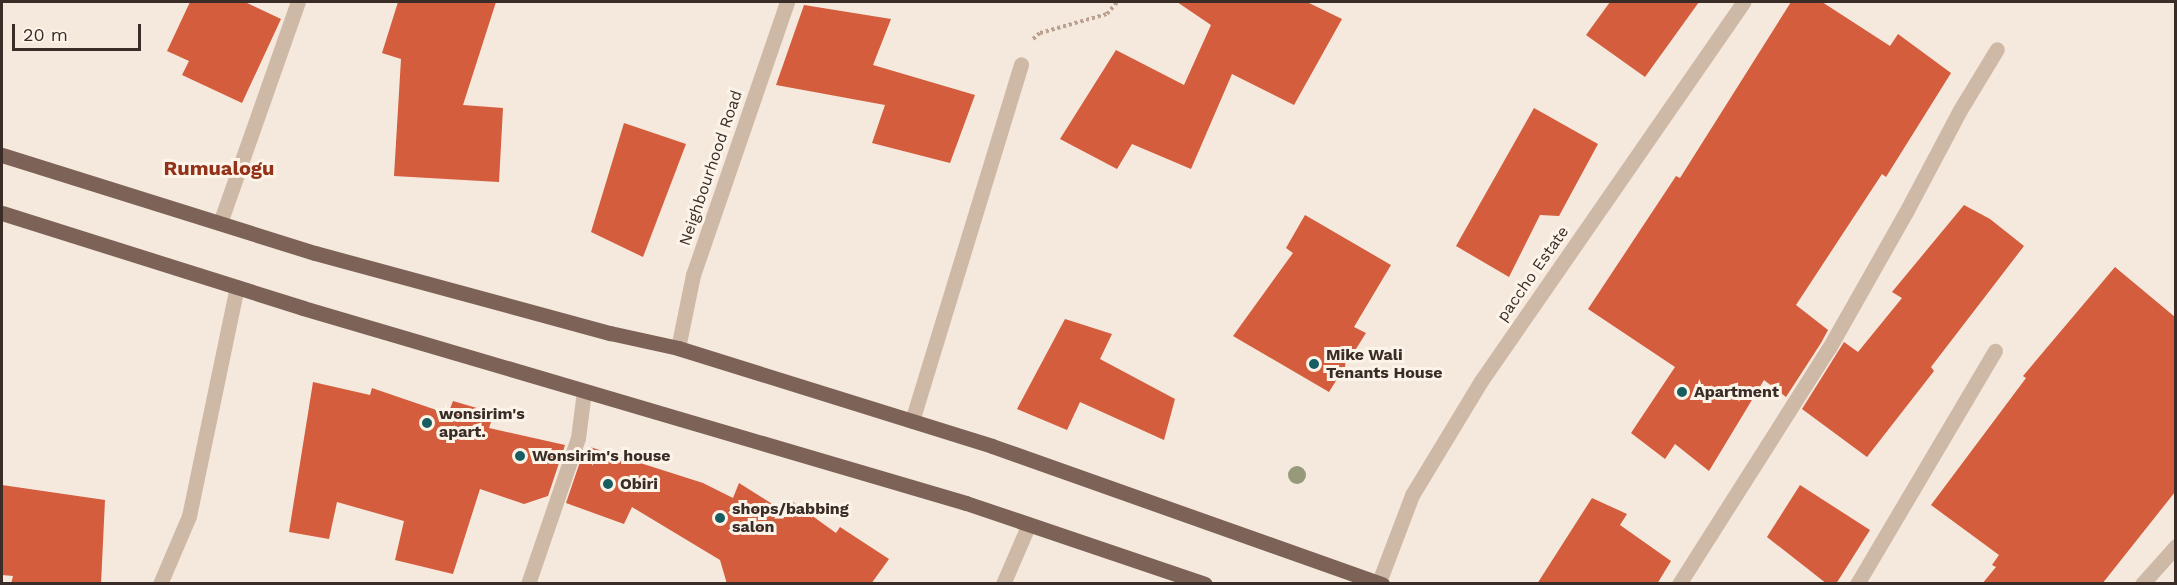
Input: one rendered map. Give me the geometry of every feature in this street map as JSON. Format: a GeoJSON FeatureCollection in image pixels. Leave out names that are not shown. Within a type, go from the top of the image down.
{"type":"FeatureCollection","features":[{"type":"Feature","properties":{"kind":"main road"},"geometry":{"type":"LineString","coordinates":[[2,156],[315,253],[610,333],[678,348],[1056,468],[1380,583]]}},
{"type":"Feature","properties":{"kind":"main road"},"geometry":{"type":"LineString","coordinates":[[2,213],[237,287],[966,503],[1205,584]]}},
{"type":"Feature","properties":{"kind":"street"},"geometry":{"type":"LineString","coordinates":[[220,223],[298,2]]}},
{"type":"Feature","properties":{"kind":"street","name":"Neighbourhood Road"},"geometry":{"type":"LineString","coordinates":[[678,348],[693,275],[787,2]]}},
{"type":"Feature","properties":{"kind":"street","name":"paccho Estate"},"geometry":{"type":"LineString","coordinates":[[1380,583],[1412,495],[1481,381],[1743,2]]}},
{"type":"Feature","properties":{"kind":"street"},"geometry":{"type":"LineString","coordinates":[[1679,584],[1828,348],[1906,212],[1960,110],[1997,49]]}},
{"type":"Feature","properties":{"kind":"street"},"geometry":{"type":"LineString","coordinates":[[912,421],[942,315],[1022,64]]}},
{"type":"Feature","properties":{"kind":"street"},"geometry":{"type":"LineString","coordinates":[[160,584],[189,516],[237,287]]}},
{"type":"Feature","properties":{"kind":"street"},"geometry":{"type":"LineString","coordinates":[[1857,584],[1995,351]]}},
{"type":"Feature","properties":{"kind":"street"},"geometry":{"type":"LineString","coordinates":[[528,584],[578,438],[584,391]]}},
{"type":"Feature","properties":{"kind":"street"},"geometry":{"type":"LineString","coordinates":[[1003,584],[1029,524]]}},
{"type":"Feature","properties":{"kind":"street"},"geometry":{"type":"LineString","coordinates":[[2142,584],[2175,546]]}},
{"type":"Feature","properties":{"kind":"path"},"geometry":{"type":"LineString","coordinates":[[1022,64],[1034,37],[1040,33],[1107,14],[1117,2]]}},
{"type":"Feature","properties":{"kind":"building"},"geometry":{"type":"Polygon","coordinates":[[[190,2],[245,2],[281,19],[242,103],[182,75],[189,61],[167,51],[190,2]]]}},
{"type":"Feature","properties":{"kind":"building"},"geometry":{"type":"Polygon","coordinates":[[[398,2],[496,2],[463,105],[503,108],[499,182],[394,176],[401,59],[382,53],[398,2]]]}},
{"type":"Feature","properties":{"kind":"building"},"geometry":{"type":"Polygon","coordinates":[[[1177,2],[1307,2],[1342,19],[1294,105],[1232,74],[1191,169],[1132,144],[1117,169],[1060,139],[1116,50],[1184,85],[1211,25],[1177,2]]]}},
{"type":"Feature","properties":{"kind":"building"},"geometry":{"type":"Polygon","coordinates":[[[1610,2],[1699,2],[1645,77],[1586,35],[1610,2]]]}},
{"type":"Feature","properties":{"kind":"building"},"geometry":{"type":"Polygon","coordinates":[[[1791,2],[1822,2],[1890,46],[1898,34],[1951,73],[1886,177],[1882,174],[1796,305],[1828,330],[1821,343],[1786,397],[1764,380],[1709,471],[1675,444],[1665,459],[1631,433],[1675,367],[1588,309],[1676,176],[1680,178],[1791,2]]]}},
{"type":"Feature","properties":{"kind":"building"},"geometry":{"type":"Polygon","coordinates":[[[804,5],[891,19],[873,65],[975,95],[950,163],[872,143],[885,105],[776,85],[804,5]]]}},
{"type":"Feature","properties":{"kind":"building"},"geometry":{"type":"Polygon","coordinates":[[[1534,108],[1598,144],[1559,216],[1540,215],[1509,277],[1456,246],[1534,108]]]}},
{"type":"Feature","properties":{"kind":"building"},"geometry":{"type":"Polygon","coordinates":[[[624,123],[686,144],[643,257],[591,232],[624,123]]]}},
{"type":"Feature","properties":{"kind":"building"},"geometry":{"type":"Polygon","coordinates":[[[1964,205],[1990,219],[2024,246],[1931,367],[1934,371],[1867,457],[1802,409],[1844,342],[1858,352],[1902,298],[1892,292],[1964,205]]]}},
{"type":"Feature","properties":{"kind":"building"},"geometry":{"type":"Polygon","coordinates":[[[1305,215],[1391,265],[1354,327],[1366,333],[1329,392],[1233,336],[1293,253],[1286,248],[1305,215]]]}},
{"type":"Feature","properties":{"kind":"building"},"geometry":{"type":"Polygon","coordinates":[[[2115,267],[2175,317],[2175,492],[2102,584],[1982,584],[1996,567],[1992,565],[1999,555],[1931,505],[2026,378],[2023,376],[2115,267]]]}},
{"type":"Feature","properties":{"kind":"building"},"geometry":{"type":"Polygon","coordinates":[[[1065,319],[1112,334],[1100,359],[1175,399],[1164,440],[1080,402],[1067,430],[1017,409],[1065,319]]]}},
{"type":"Feature","properties":{"kind":"building"},"geometry":{"type":"Polygon","coordinates":[[[313,382],[370,395],[372,388],[448,414],[453,401],[494,413],[489,428],[565,445],[548,496],[524,504],[480,489],[453,574],[395,560],[404,521],[337,502],[329,539],[289,532],[313,382]]]}},
{"type":"Feature","properties":{"kind":"building"},"geometry":{"type":"Polygon","coordinates":[[[590,447],[703,483],[733,498],[739,483],[785,512],[793,502],[836,533],[840,527],[889,559],[871,584],[727,584],[720,560],[632,507],[624,524],[566,503],[584,450],[589,451],[590,447]]]}},
{"type":"Feature","properties":{"kind":"building"},"geometry":{"type":"Polygon","coordinates":[[[2,485],[105,500],[101,584],[11,584],[13,576],[2,575],[2,485]]]}},
{"type":"Feature","properties":{"kind":"building"},"geometry":{"type":"Polygon","coordinates":[[[1800,485],[1870,530],[1836,584],[1827,584],[1767,537],[1800,485]]]}},
{"type":"Feature","properties":{"kind":"building"},"geometry":{"type":"Polygon","coordinates":[[[1592,498],[1627,514],[1620,525],[1671,561],[1657,584],[1537,584],[1592,498]]]}},
{"type":"Feature","properties":{"kind":"place","name":"Mike Wali Tenants House"},"geometry":{"type":"Point","coordinates":[1314,364]}},
{"type":"Feature","properties":{"kind":"place","name":"Apartment"},"geometry":{"type":"Point","coordinates":[1682,392]}},
{"type":"Feature","properties":{"kind":"place","name":"wonsirim's apart."},"geometry":{"type":"Point","coordinates":[427,423]}},
{"type":"Feature","properties":{"kind":"place","name":"Wonsirim's house"},"geometry":{"type":"Point","coordinates":[520,456]}},
{"type":"Feature","properties":{"kind":"place","name":"Obiri"},"geometry":{"type":"Point","coordinates":[608,484]}},
{"type":"Feature","properties":{"kind":"place","name":"shops/babbing salon"},"geometry":{"type":"Point","coordinates":[720,518]}},
{"type":"Feature","properties":{"kind":"district","name":"Rumualogu"},"geometry":{"type":"Point","coordinates":[219,168]}}]}
